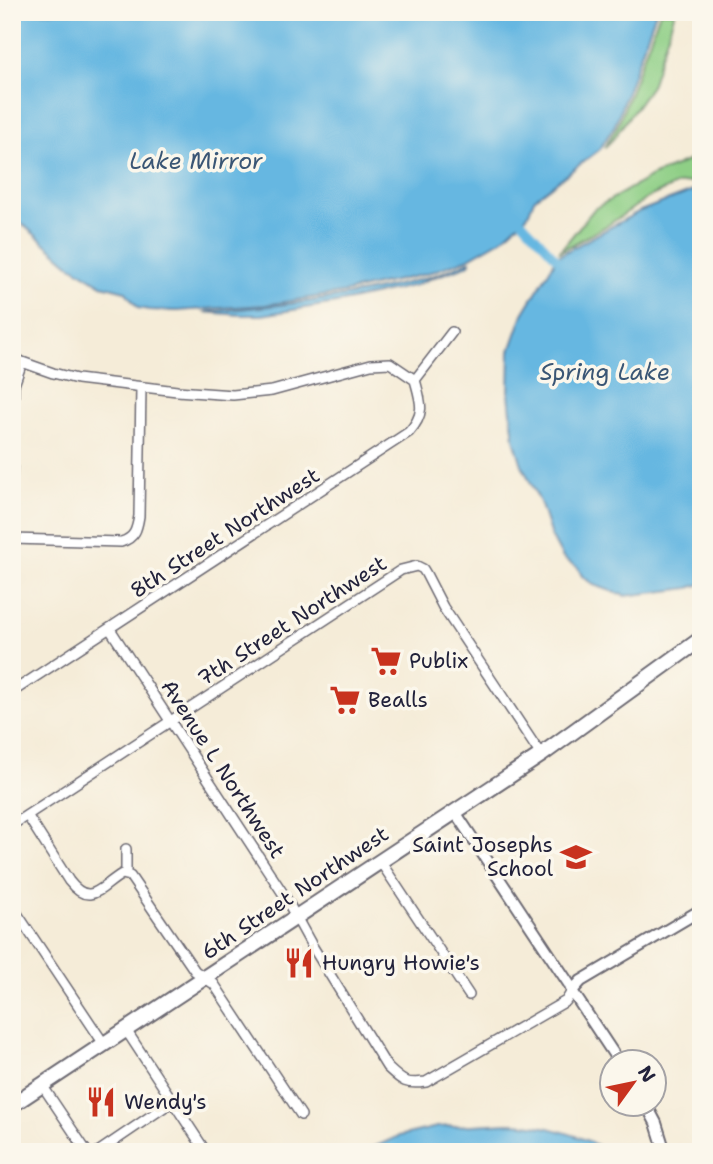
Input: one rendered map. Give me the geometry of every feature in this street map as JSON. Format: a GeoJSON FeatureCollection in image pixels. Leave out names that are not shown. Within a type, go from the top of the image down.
{"type":"FeatureCollection","features":[{"type":"Feature","properties":{"kind":"highway","name":"6th Street Northwest"},"geometry":{"type":"LineString","coordinates":[[12,1105],[541,755],[701,639]]}},
{"type":"Feature","properties":{"kind":"street"},"geometry":{"type":"LineString","coordinates":[[12,356],[53,373],[77,379],[240,395],[272,391],[371,364],[393,364],[415,380],[452,332]]}},
{"type":"Feature","properties":{"kind":"street"},"geometry":{"type":"LineString","coordinates":[[12,478],[14,385],[22,362]]}},
{"type":"Feature","properties":{"kind":"street","name":"8th Street Northwest"},"geometry":{"type":"LineString","coordinates":[[12,692],[409,432],[419,416],[422,404],[415,380]]}},
{"type":"Feature","properties":{"kind":"street"},"geometry":{"type":"LineString","coordinates":[[12,539],[121,542],[136,533],[139,516],[141,387]]}},
{"type":"Feature","properties":{"kind":"street","name":"7th Street Northwest"},"geometry":{"type":"LineString","coordinates":[[12,825],[401,570],[417,566],[423,569],[443,607],[541,755]]}},
{"type":"Feature","properties":{"kind":"street","name":"Avenue L Northwest"},"geometry":{"type":"LineString","coordinates":[[110,629],[284,895],[387,1067],[401,1081],[416,1084],[426,1082],[566,1001],[572,991]]}},
{"type":"Feature","properties":{"kind":"street"},"geometry":{"type":"LineString","coordinates":[[455,811],[610,1048]]}},
{"type":"Feature","properties":{"kind":"street"},"geometry":{"type":"LineString","coordinates":[[27,816],[69,881],[81,893],[93,893],[122,874],[131,876],[195,971],[214,984],[301,1115]]}},
{"type":"Feature","properties":{"kind":"street"},"geometry":{"type":"LineString","coordinates":[[126,849],[126,875]]}},
{"type":"Feature","properties":{"kind":"street"},"geometry":{"type":"LineString","coordinates":[[380,861],[469,995]]}},
{"type":"Feature","properties":{"kind":"street"},"geometry":{"type":"LineString","coordinates":[[12,906],[104,1044]]}},
{"type":"Feature","properties":{"kind":"street"},"geometry":{"type":"LineString","coordinates":[[572,991],[582,981],[701,910]]}},
{"type":"Feature","properties":{"kind":"street"},"geometry":{"type":"LineString","coordinates":[[126,1030],[204,1149]]}},
{"type":"Feature","properties":{"kind":"street"},"geometry":{"type":"LineString","coordinates":[[42,1085],[87,1152]]}},
{"type":"Feature","properties":{"kind":"street"},"geometry":{"type":"LineString","coordinates":[[98,1152],[173,1101]]}},
{"type":"Feature","properties":{"kind":"street"},"geometry":{"type":"LineString","coordinates":[[654,1118],[665,1152]]}},
{"type":"Feature","properties":{"kind":"green space"},"geometry":{"type":"Polygon","coordinates":[[[660,12],[675,12],[651,86],[604,148],[618,125],[660,12]]]}},
{"type":"Feature","properties":{"kind":"green space"},"geometry":{"type":"Polygon","coordinates":[[[701,155],[701,181],[678,184],[651,196],[608,225],[559,252],[594,209],[652,176],[701,155]]]}},
{"type":"Feature","properties":{"kind":"water","name":"Lake Mirror"},"geometry":{"type":"Polygon","coordinates":[[[12,12],[656,12],[615,125],[599,150],[534,199],[528,215],[502,239],[467,259],[426,274],[342,293],[265,305],[176,311],[138,308],[125,291],[102,285],[70,265],[12,215],[12,12]]]}},
{"type":"Feature","properties":{"kind":"water","name":"Spring Lake"},"geometry":{"type":"Polygon","coordinates":[[[701,188],[701,584],[625,596],[594,585],[582,576],[578,568],[563,558],[551,536],[514,439],[509,394],[510,351],[523,314],[558,256],[640,211],[701,188]]]}},
{"type":"Feature","properties":{"kind":"water"},"geometry":{"type":"Polygon","coordinates":[[[470,261],[466,266],[416,285],[342,302],[262,315],[203,312],[287,304],[370,291],[431,276],[470,261]]]}},
{"type":"Feature","properties":{"kind":"water"},"geometry":{"type":"Polygon","coordinates":[[[509,1123],[560,1131],[586,1140],[608,1152],[363,1152],[399,1136],[437,1127],[509,1123]]]}},
{"type":"Feature","properties":{"kind":"waterway"},"geometry":{"type":"LineString","coordinates":[[522,221],[557,259]]}},
{"type":"Feature","properties":{"kind":"place","name":"Publix"},"geometry":{"type":"Point","coordinates":[386,661]}},
{"type":"Feature","properties":{"kind":"place","name":"Bealls"},"geometry":{"type":"Point","coordinates":[345,700]}},
{"type":"Feature","properties":{"kind":"place","name":"Saint Josephs School"},"geometry":{"type":"Point","coordinates":[576,857]}},
{"type":"Feature","properties":{"kind":"place","name":"Hungry Howie's"},"geometry":{"type":"Point","coordinates":[299,963]}},
{"type":"Feature","properties":{"kind":"place","name":"Wendy's"},"geometry":{"type":"Point","coordinates":[101,1102]}}]}
